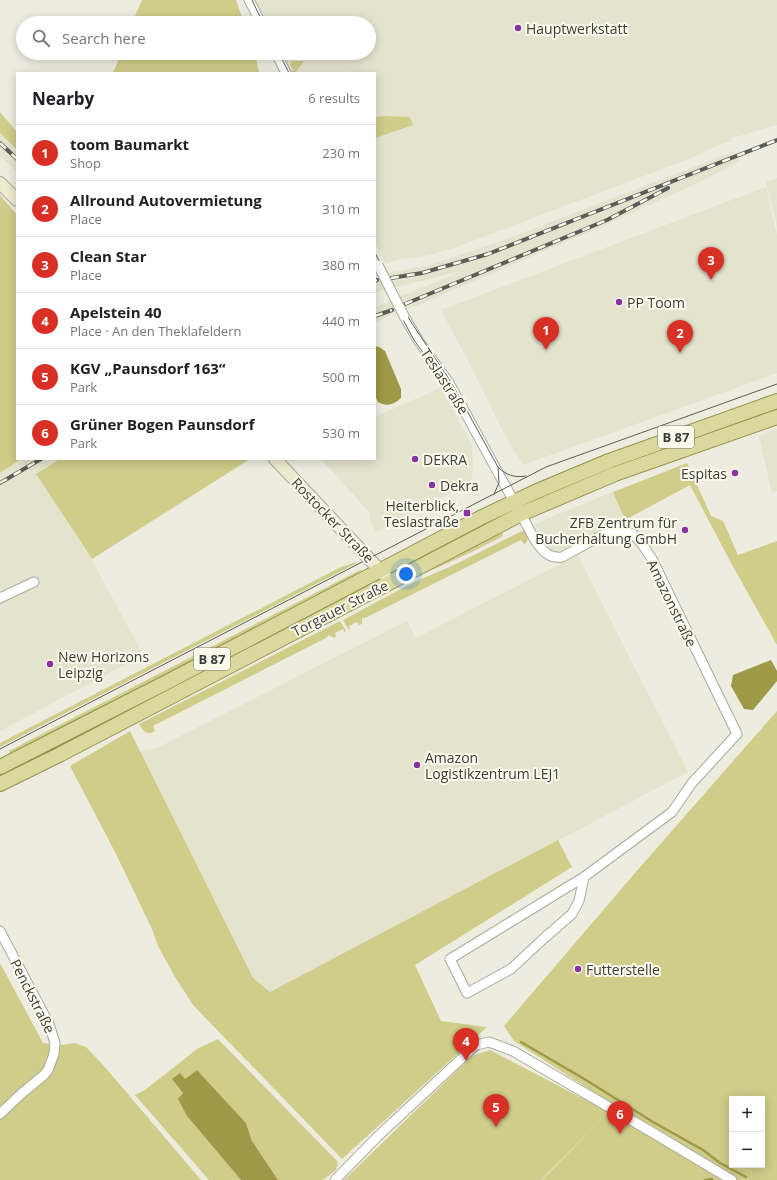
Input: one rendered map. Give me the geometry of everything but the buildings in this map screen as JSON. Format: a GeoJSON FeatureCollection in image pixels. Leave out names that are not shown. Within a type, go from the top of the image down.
{"type":"FeatureCollection","features":[{"type":"Feature","properties":{"kind":"main road"},"geometry":{"type":"LineString","coordinates":[[0,183],[16,199]]}},
{"type":"Feature","properties":{"kind":"main road","name":"Torgauer Straße"},"geometry":{"type":"LineString","coordinates":[[0,767],[514,502],[609,461],[777,401]]}},
{"type":"Feature","properties":{"kind":"main road","name":"Torgauer Straße"},"geometry":{"type":"LineString","coordinates":[[0,784],[59,755],[521,514],[615,474],[777,417]]}},
{"type":"Feature","properties":{"kind":"main road","name":"Rostocker Straße"},"geometry":{"type":"LineString","coordinates":[[275,460],[392,582]]}},
{"type":"Feature","properties":{"kind":"street"},"geometry":{"type":"LineString","coordinates":[[249,0],[257,16]]}},
{"type":"Feature","properties":{"kind":"street"},"geometry":{"type":"LineString","coordinates":[[280,60],[286,72]]}},
{"type":"Feature","properties":{"kind":"street","name":"Teslastraße"},"geometry":{"type":"LineString","coordinates":[[376,262],[404,316],[418,340],[448,383],[514,502]]}},
{"type":"Feature","properties":{"kind":"street","name":"Amazonstraße"},"geometry":{"type":"LineString","coordinates":[[514,502],[535,540],[543,551],[550,557],[562,557],[608,532],[620,530],[633,534],[652,559],[737,734],[692,783],[672,812],[584,877]]}},
{"type":"Feature","properties":{"kind":"street"},"geometry":{"type":"LineString","coordinates":[[0,598],[34,582]]}},
{"type":"Feature","properties":{"kind":"street"},"geometry":{"type":"LineString","coordinates":[[584,877],[579,901],[572,914],[512,969],[467,993],[450,959],[584,877]]}},
{"type":"Feature","properties":{"kind":"street","name":"Penckstraße"},"geometry":{"type":"LineString","coordinates":[[0,931],[49,1024],[55,1043],[54,1054],[48,1070],[0,1114]]}},
{"type":"Feature","properties":{"kind":"street"},"geometry":{"type":"LineString","coordinates":[[335,1180],[377,1137],[476,1045],[489,1042],[513,1051],[732,1180]]}},
{"type":"Feature","properties":{"kind":"shaded area"},"geometry":{"type":"Polygon","coordinates":[[[142,0],[236,0],[242,16],[135,16],[142,0]]]}},
{"type":"Feature","properties":{"kind":"shaded area"},"geometry":{"type":"Polygon","coordinates":[[[254,0],[777,0],[777,125],[732,138],[731,141],[696,156],[454,248],[429,255],[397,260],[386,264],[376,245],[376,72],[290,72],[284,60],[376,60],[376,16],[262,16],[254,0]]]}},
{"type":"Feature","properties":{"kind":"shaded area"},"geometry":{"type":"Polygon","coordinates":[[[118,60],[256,60],[259,72],[113,72],[118,60]]]}},
{"type":"Feature","properties":{"kind":"shaded area"},"geometry":{"type":"Polygon","coordinates":[[[292,61],[304,61],[296,72],[290,72],[294,70],[290,66],[292,61]]]}},
{"type":"Feature","properties":{"kind":"shaded area"},"geometry":{"type":"Polygon","coordinates":[[[0,112],[16,131],[16,149],[0,133],[0,112]]]}},
{"type":"Feature","properties":{"kind":"shaded area"},"geometry":{"type":"Polygon","coordinates":[[[376,117],[410,117],[413,125],[376,138],[376,117]]]}},
{"type":"Feature","properties":{"kind":"shaded area"},"geometry":{"type":"Polygon","coordinates":[[[0,133],[16,149],[16,171],[0,156],[0,133]]]}},
{"type":"Feature","properties":{"kind":"shaded area"},"geometry":{"type":"Polygon","coordinates":[[[735,151],[739,161],[710,177],[608,224],[376,322],[376,307],[462,271],[376,292],[376,274],[400,271],[433,264],[499,242],[735,151]]]}},
{"type":"Feature","properties":{"kind":"shaded area"},"geometry":{"type":"Polygon","coordinates":[[[777,178],[777,227],[766,182],[777,178]]]}},
{"type":"Feature","properties":{"kind":"shaded area"},"geometry":{"type":"Polygon","coordinates":[[[766,187],[777,235],[777,373],[523,465],[503,432],[474,372],[441,310],[766,187]]]}},
{"type":"Feature","properties":{"kind":"shaded area"},"geometry":{"type":"Polygon","coordinates":[[[0,195],[16,214],[16,460],[20,460],[0,473],[0,195]]]}},
{"type":"Feature","properties":{"kind":"shaded area"},"geometry":{"type":"Polygon","coordinates":[[[376,346],[385,351],[401,389],[401,398],[395,402],[384,404],[378,402],[376,398],[376,346]]]}},
{"type":"Feature","properties":{"kind":"shaded area"},"geometry":{"type":"Polygon","coordinates":[[[440,388],[472,444],[473,468],[471,483],[375,532],[369,517],[371,514],[322,460],[376,460],[376,417],[440,388]]]}},
{"type":"Feature","properties":{"kind":"shaded area"},"geometry":{"type":"Polygon","coordinates":[[[777,429],[777,491],[772,493],[759,436],[777,429]]]}},
{"type":"Feature","properties":{"kind":"shaded area"},"geometry":{"type":"Polygon","coordinates":[[[20,460],[58,460],[36,474],[92,560],[143,655],[0,731],[0,473],[20,460]]]}},
{"type":"Feature","properties":{"kind":"shaded area"},"geometry":{"type":"Polygon","coordinates":[[[58,460],[248,460],[92,559],[36,474],[58,460]]]}},
{"type":"Feature","properties":{"kind":"shaded area"},"geometry":{"type":"Polygon","coordinates":[[[687,463],[711,516],[723,521],[738,555],[777,541],[777,645],[690,485],[625,520],[613,492],[687,463]]]}},
{"type":"Feature","properties":{"kind":"shaded area"},"geometry":{"type":"Polygon","coordinates":[[[613,492],[625,520],[561,554],[553,552],[545,543],[535,525],[613,492]]]}},
{"type":"Feature","properties":{"kind":"shaded area"},"geometry":{"type":"Polygon","coordinates":[[[493,516],[496,519],[454,541],[421,561],[408,566],[405,562],[493,516]]]}},
{"type":"Feature","properties":{"kind":"shaded area"},"geometry":{"type":"Polygon","coordinates":[[[524,530],[528,538],[524,544],[521,540],[365,618],[362,618],[362,624],[359,625],[357,622],[349,626],[349,630],[343,620],[410,584],[456,564],[524,530]]]}},
{"type":"Feature","properties":{"kind":"shaded area"},"geometry":{"type":"Polygon","coordinates":[[[502,532],[503,536],[470,553],[412,578],[502,532]]]}},
{"type":"Feature","properties":{"kind":"shaded area","name":"Amazon Logistikzentrum LEJ1"},"geometry":{"type":"Polygon","coordinates":[[[578,555],[688,772],[270,992],[253,978],[140,753],[144,750],[157,748],[407,621],[416,638],[578,555]]]}},
{"type":"Feature","properties":{"kind":"shaded area"},"geometry":{"type":"Polygon","coordinates":[[[356,562],[357,563],[0,747],[0,743],[341,567],[356,562]]]}},
{"type":"Feature","properties":{"kind":"shaded area"},"geometry":{"type":"Polygon","coordinates":[[[362,569],[358,576],[11,754],[9,751],[362,569]]]}},
{"type":"Feature","properties":{"kind":"shaded area"},"geometry":{"type":"Polygon","coordinates":[[[371,582],[280,634],[0,778],[0,774],[371,582]]]}},
{"type":"Feature","properties":{"kind":"shaded area"},"geometry":{"type":"Polygon","coordinates":[[[340,621],[346,631],[344,632],[343,629],[335,633],[336,636],[334,638],[329,635],[326,638],[153,726],[155,731],[147,733],[139,724],[340,621]]]}},
{"type":"Feature","properties":{"kind":"shaded area"},"geometry":{"type":"Polygon","coordinates":[[[771,660],[777,671],[777,681],[753,710],[744,709],[731,686],[733,675],[771,660]]]}},
{"type":"Feature","properties":{"kind":"shaded area"},"geometry":{"type":"Polygon","coordinates":[[[777,711],[777,1180],[542,1180],[610,1111],[664,1137],[514,1041],[504,1026],[635,873],[777,711]]]}},
{"type":"Feature","properties":{"kind":"shaded area"},"geometry":{"type":"Polygon","coordinates":[[[130,731],[253,978],[270,992],[558,840],[572,867],[415,965],[441,1021],[487,1027],[342,1159],[193,1005],[158,946],[152,929],[116,854],[70,766],[130,731]]]}},
{"type":"Feature","properties":{"kind":"shaded area"},"geometry":{"type":"Polygon","coordinates":[[[0,963],[43,1043],[62,1045],[74,1043],[86,1047],[201,1180],[0,1180],[0,963]]]}},
{"type":"Feature","properties":{"kind":"shaded area"},"geometry":{"type":"Polygon","coordinates":[[[218,1039],[338,1162],[336,1170],[323,1180],[278,1180],[252,1141],[246,1123],[197,1070],[185,1080],[172,1079],[183,1093],[187,1116],[241,1180],[209,1180],[135,1095],[145,1090],[197,1049],[218,1039]]]}},
{"type":"Feature","properties":{"kind":"shaded area"},"geometry":{"type":"Polygon","coordinates":[[[490,1050],[609,1112],[541,1180],[344,1180],[472,1056],[490,1050]]]}},
{"type":"Feature","properties":{"kind":"shaded area"},"geometry":{"type":"Polygon","coordinates":[[[197,1070],[246,1123],[252,1141],[278,1180],[241,1180],[187,1116],[178,1099],[183,1093],[172,1079],[180,1073],[185,1079],[197,1070]]]}},
{"type":"Feature","properties":{"kind":"waterway"},"geometry":{"type":"LineString","coordinates":[[521,1042],[653,1122],[703,1150],[720,1163],[746,1177]]}},
{"type":"Feature","properties":{"kind":"waterway"},"geometry":{"type":"LineString","coordinates":[[705,1180],[712,1179]]}},
{"type":"Feature","properties":{"kind":"tram line"},"geometry":{"type":"LineString","coordinates":[[252,0],[260,16]]}},
{"type":"Feature","properties":{"kind":"tram line"},"geometry":{"type":"LineString","coordinates":[[282,60],[288,72]]}},
{"type":"Feature","properties":{"kind":"tram line"},"geometry":{"type":"LineString","coordinates":[[376,255],[411,322],[451,382],[498,467],[499,483],[494,494]]}},
{"type":"Feature","properties":{"kind":"tram line"},"geometry":{"type":"LineString","coordinates":[[401,316],[414,340],[432,365]]}},
{"type":"Feature","properties":{"kind":"tram line"},"geometry":{"type":"LineString","coordinates":[[0,749],[546,467],[777,384]]}},
{"type":"Feature","properties":{"kind":"tram line"},"geometry":{"type":"LineString","coordinates":[[498,467],[510,475],[518,477],[526,476]]}},
{"type":"Feature","properties":{"kind":"railway"},"geometry":{"type":"LineString","coordinates":[[391,278],[422,273],[488,254],[777,140]]}},
{"type":"Feature","properties":{"kind":"railway"},"geometry":{"type":"LineString","coordinates":[[0,143],[16,158]]}},
{"type":"Feature","properties":{"kind":"railway"},"geometry":{"type":"LineString","coordinates":[[405,304],[607,220],[668,188]]}},
{"type":"Feature","properties":{"kind":"railway"},"geometry":{"type":"LineString","coordinates":[[376,316],[392,310]]}},
{"type":"Feature","properties":{"kind":"railway"},"geometry":{"type":"LineString","coordinates":[[0,483],[39,460]]}},
{"type":"Feature","properties":{"kind":"place","name":"Hauptwerkstatt"},"geometry":{"type":"Point","coordinates":[518,28]}},
{"type":"Feature","properties":{"kind":"place","name":"Clean Star"},"geometry":{"type":"Point","coordinates":[711,280]}},
{"type":"Feature","properties":{"kind":"place","name":"PP Toom"},"geometry":{"type":"Point","coordinates":[619,302]}},
{"type":"Feature","properties":{"kind":"place","name":"toom Baumarkt"},"geometry":{"type":"Point","coordinates":[546,350]}},
{"type":"Feature","properties":{"kind":"place","name":"Allround Autovermietung"},"geometry":{"type":"Point","coordinates":[680,353]}},
{"type":"Feature","properties":{"kind":"place","name":"DEKRA"},"geometry":{"type":"Point","coordinates":[415,459]}},
{"type":"Feature","properties":{"kind":"place","name":"Espitas"},"geometry":{"type":"Point","coordinates":[735,473]}},
{"type":"Feature","properties":{"kind":"place","name":"Dekra"},"geometry":{"type":"Point","coordinates":[432,485]}},
{"type":"Feature","properties":{"kind":"place","name":"Heiterblick, Teslastraße"},"geometry":{"type":"Point","coordinates":[467,513]}},
{"type":"Feature","properties":{"kind":"place","name":"ZFB Zentrum für Bucherhaltung GmbH"},"geometry":{"type":"Point","coordinates":[685,530]}},
{"type":"Feature","properties":{"kind":"place","name":"New Horizons Leipzig"},"geometry":{"type":"Point","coordinates":[50,664]}},
{"type":"Feature","properties":{"kind":"place","name":"Amazon Logistikzentrum LEJ1"},"geometry":{"type":"Point","coordinates":[417,765]}},
{"type":"Feature","properties":{"kind":"place","name":"Futterstelle"},"geometry":{"type":"Point","coordinates":[578,969]}},
{"type":"Feature","properties":{"kind":"place","name":"Apelstein 40"},"geometry":{"type":"Point","coordinates":[466,1061]}},
{"type":"Feature","properties":{"kind":"place","name":"KGV „Paunsdorf 163“"},"geometry":{"type":"Point","coordinates":[496,1127]}},
{"type":"Feature","properties":{"kind":"place","name":"Grüner Bogen Paunsdorf"},"geometry":{"type":"Point","coordinates":[620,1134]}}]}
